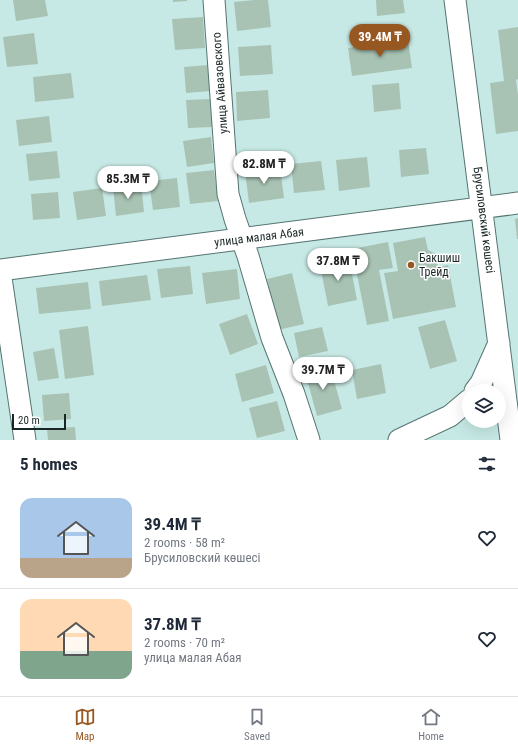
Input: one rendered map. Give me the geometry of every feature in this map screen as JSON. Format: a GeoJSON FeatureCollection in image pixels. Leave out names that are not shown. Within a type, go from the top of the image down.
{"type":"FeatureCollection","features":[{"type":"Feature","properties":{"kind":"street","name":"улица Айвазовского"},"geometry":{"type":"LineString","coordinates":[[214,0],[228,194],[272,338],[294,394],[309,440]]}},
{"type":"Feature","properties":{"kind":"street","name":"Брусиловский көшесі"},"geometry":{"type":"LineString","coordinates":[[455,0],[512,440]]}},
{"type":"Feature","properties":{"kind":"street","name":"улица малая Абая"},"geometry":{"type":"LineString","coordinates":[[0,271],[518,203]]}},
{"type":"Feature","properties":{"kind":"street"},"geometry":{"type":"LineString","coordinates":[[0,271],[25,440]]}},
{"type":"Feature","properties":{"kind":"street"},"geometry":{"type":"LineString","coordinates":[[480,384],[499,342]]}},
{"type":"Feature","properties":{"kind":"street"},"geometry":{"type":"LineString","coordinates":[[398,440],[450,416],[462,406]]}},
{"type":"Feature","properties":{"kind":"building"},"geometry":{"type":"Polygon","coordinates":[[[13,0],[45,0],[48,16],[16,21],[13,0]]]}},
{"type":"Feature","properties":{"kind":"building"},"geometry":{"type":"Polygon","coordinates":[[[173,0],[187,0],[187,1],[173,2],[173,0]]]}},
{"type":"Feature","properties":{"kind":"building"},"geometry":{"type":"Polygon","coordinates":[[[268,0],[271,27],[237,31],[234,2],[268,0]]]}},
{"type":"Feature","properties":{"kind":"building"},"geometry":{"type":"Polygon","coordinates":[[[376,0],[403,0],[405,13],[377,16],[376,0]]]}},
{"type":"Feature","properties":{"kind":"building"},"geometry":{"type":"Polygon","coordinates":[[[203,17],[205,48],[175,50],[172,19],[203,17]]]}},
{"type":"Feature","properties":{"kind":"building"},"geometry":{"type":"Polygon","coordinates":[[[518,27],[518,79],[516,80],[518,95],[518,131],[496,134],[490,83],[504,81],[498,30],[518,27]]]}},
{"type":"Feature","properties":{"kind":"building"},"geometry":{"type":"Polygon","coordinates":[[[34,33],[38,64],[7,67],[3,37],[34,33]]]}},
{"type":"Feature","properties":{"kind":"building"},"geometry":{"type":"Polygon","coordinates":[[[408,40],[412,68],[352,76],[348,48],[408,40]]]}},
{"type":"Feature","properties":{"kind":"building"},"geometry":{"type":"Polygon","coordinates":[[[271,45],[273,74],[240,76],[238,47],[271,45]]]}},
{"type":"Feature","properties":{"kind":"building"},"geometry":{"type":"Polygon","coordinates":[[[208,65],[211,91],[186,93],[184,67],[208,65]]]}},
{"type":"Feature","properties":{"kind":"building"},"geometry":{"type":"Polygon","coordinates":[[[71,73],[74,98],[35,102],[33,77],[71,73]]]}},
{"type":"Feature","properties":{"kind":"building"},"geometry":{"type":"Polygon","coordinates":[[[399,83],[401,109],[374,112],[372,85],[399,83]]]}},
{"type":"Feature","properties":{"kind":"building"},"geometry":{"type":"Polygon","coordinates":[[[268,90],[270,118],[237,121],[236,92],[268,90]]]}},
{"type":"Feature","properties":{"kind":"building"},"geometry":{"type":"Polygon","coordinates":[[[212,99],[213,127],[188,128],[186,100],[212,99]]]}},
{"type":"Feature","properties":{"kind":"building"},"geometry":{"type":"Polygon","coordinates":[[[49,116],[52,142],[19,146],[16,120],[49,116]]]}},
{"type":"Feature","properties":{"kind":"building"},"geometry":{"type":"Polygon","coordinates":[[[211,137],[214,163],[187,167],[183,141],[211,137]]]}},
{"type":"Feature","properties":{"kind":"building"},"geometry":{"type":"Polygon","coordinates":[[[426,148],[429,174],[401,177],[399,150],[426,148]]]}},
{"type":"Feature","properties":{"kind":"building"},"geometry":{"type":"Polygon","coordinates":[[[57,151],[60,178],[29,181],[26,154],[57,151]]]}},
{"type":"Feature","properties":{"kind":"building"},"geometry":{"type":"Polygon","coordinates":[[[367,157],[370,187],[339,191],[336,160],[367,157]]]}},
{"type":"Feature","properties":{"kind":"building"},"geometry":{"type":"Polygon","coordinates":[[[321,161],[325,190],[294,193],[291,164],[321,161]]]}},
{"type":"Feature","properties":{"kind":"building"},"geometry":{"type":"Polygon","coordinates":[[[280,167],[284,198],[249,203],[245,172],[280,167]]]}},
{"type":"Feature","properties":{"kind":"building"},"geometry":{"type":"Polygon","coordinates":[[[214,170],[218,201],[190,204],[186,173],[214,170]]]}},
{"type":"Feature","properties":{"kind":"building"},"geometry":{"type":"Polygon","coordinates":[[[177,178],[180,207],[153,210],[149,181],[177,178]]]}},
{"type":"Feature","properties":{"kind":"building"},"geometry":{"type":"Polygon","coordinates":[[[141,183],[144,212],[116,216],[113,187],[141,183]]]}},
{"type":"Feature","properties":{"kind":"building"},"geometry":{"type":"Polygon","coordinates":[[[102,188],[106,216],[77,220],[73,192],[102,188]]]}},
{"type":"Feature","properties":{"kind":"building"},"geometry":{"type":"Polygon","coordinates":[[[58,192],[60,218],[33,220],[31,194],[58,192]]]}},
{"type":"Feature","properties":{"kind":"building"},"geometry":{"type":"Polygon","coordinates":[[[518,218],[518,239],[517,239],[515,219],[518,218]]]}},
{"type":"Feature","properties":{"kind":"building"},"geometry":{"type":"Polygon","coordinates":[[[425,237],[428,250],[436,254],[438,267],[448,265],[456,307],[393,319],[384,273],[398,271],[393,243],[425,237]]]}},
{"type":"Feature","properties":{"kind":"building"},"geometry":{"type":"Polygon","coordinates":[[[388,242],[393,268],[379,270],[389,321],[367,325],[352,249],[388,242]]]}},
{"type":"Feature","properties":{"kind":"building"},"geometry":{"type":"Polygon","coordinates":[[[349,259],[357,300],[328,306],[320,265],[349,259]]]}},
{"type":"Feature","properties":{"kind":"building"},"geometry":{"type":"Polygon","coordinates":[[[190,266],[193,294],[161,298],[157,269],[190,266]]]}},
{"type":"Feature","properties":{"kind":"building"},"geometry":{"type":"Polygon","coordinates":[[[237,269],[240,299],[206,304],[202,273],[237,269]]]}},
{"type":"Feature","properties":{"kind":"building"},"geometry":{"type":"Polygon","coordinates":[[[292,273],[304,324],[278,330],[267,279],[292,273]]]}},
{"type":"Feature","properties":{"kind":"building"},"geometry":{"type":"Polygon","coordinates":[[[147,275],[151,300],[102,306],[99,281],[147,275]]]}},
{"type":"Feature","properties":{"kind":"building"},"geometry":{"type":"Polygon","coordinates":[[[88,282],[91,309],[39,314],[36,288],[88,282]]]}},
{"type":"Feature","properties":{"kind":"building"},"geometry":{"type":"Polygon","coordinates":[[[247,314],[258,344],[230,355],[219,324],[247,314]]]}},
{"type":"Feature","properties":{"kind":"building"},"geometry":{"type":"Polygon","coordinates":[[[445,320],[457,361],[430,369],[418,327],[445,320]]]}},
{"type":"Feature","properties":{"kind":"building"},"geometry":{"type":"Polygon","coordinates":[[[88,326],[94,375],[65,379],[59,330],[88,326]]]}},
{"type":"Feature","properties":{"kind":"building"},"geometry":{"type":"Polygon","coordinates":[[[322,327],[328,351],[299,357],[294,333],[322,327]]]}},
{"type":"Feature","properties":{"kind":"building"},"geometry":{"type":"Polygon","coordinates":[[[54,348],[59,378],[38,381],[33,352],[54,348]]]}},
{"type":"Feature","properties":{"kind":"building"},"geometry":{"type":"Polygon","coordinates":[[[381,364],[386,393],[357,399],[352,370],[381,364]]]}},
{"type":"Feature","properties":{"kind":"building"},"geometry":{"type":"Polygon","coordinates":[[[266,365],[274,393],[242,402],[235,374],[266,365]]]}},
{"type":"Feature","properties":{"kind":"building"},"geometry":{"type":"Polygon","coordinates":[[[330,366],[342,409],[317,416],[305,372],[330,366]]]}},
{"type":"Feature","properties":{"kind":"building"},"geometry":{"type":"Polygon","coordinates":[[[69,393],[71,419],[44,421],[42,395],[69,393]]]}},
{"type":"Feature","properties":{"kind":"building"},"geometry":{"type":"Polygon","coordinates":[[[277,401],[285,431],[257,438],[249,408],[277,401]]]}},
{"type":"Feature","properties":{"kind":"building"},"geometry":{"type":"Polygon","coordinates":[[[75,427],[76,440],[48,440],[47,429],[75,427]]]}},
{"type":"Feature","properties":{"kind":"place","name":"Бакшиш Трейд"},"geometry":{"type":"Point","coordinates":[411,265]}}]}
